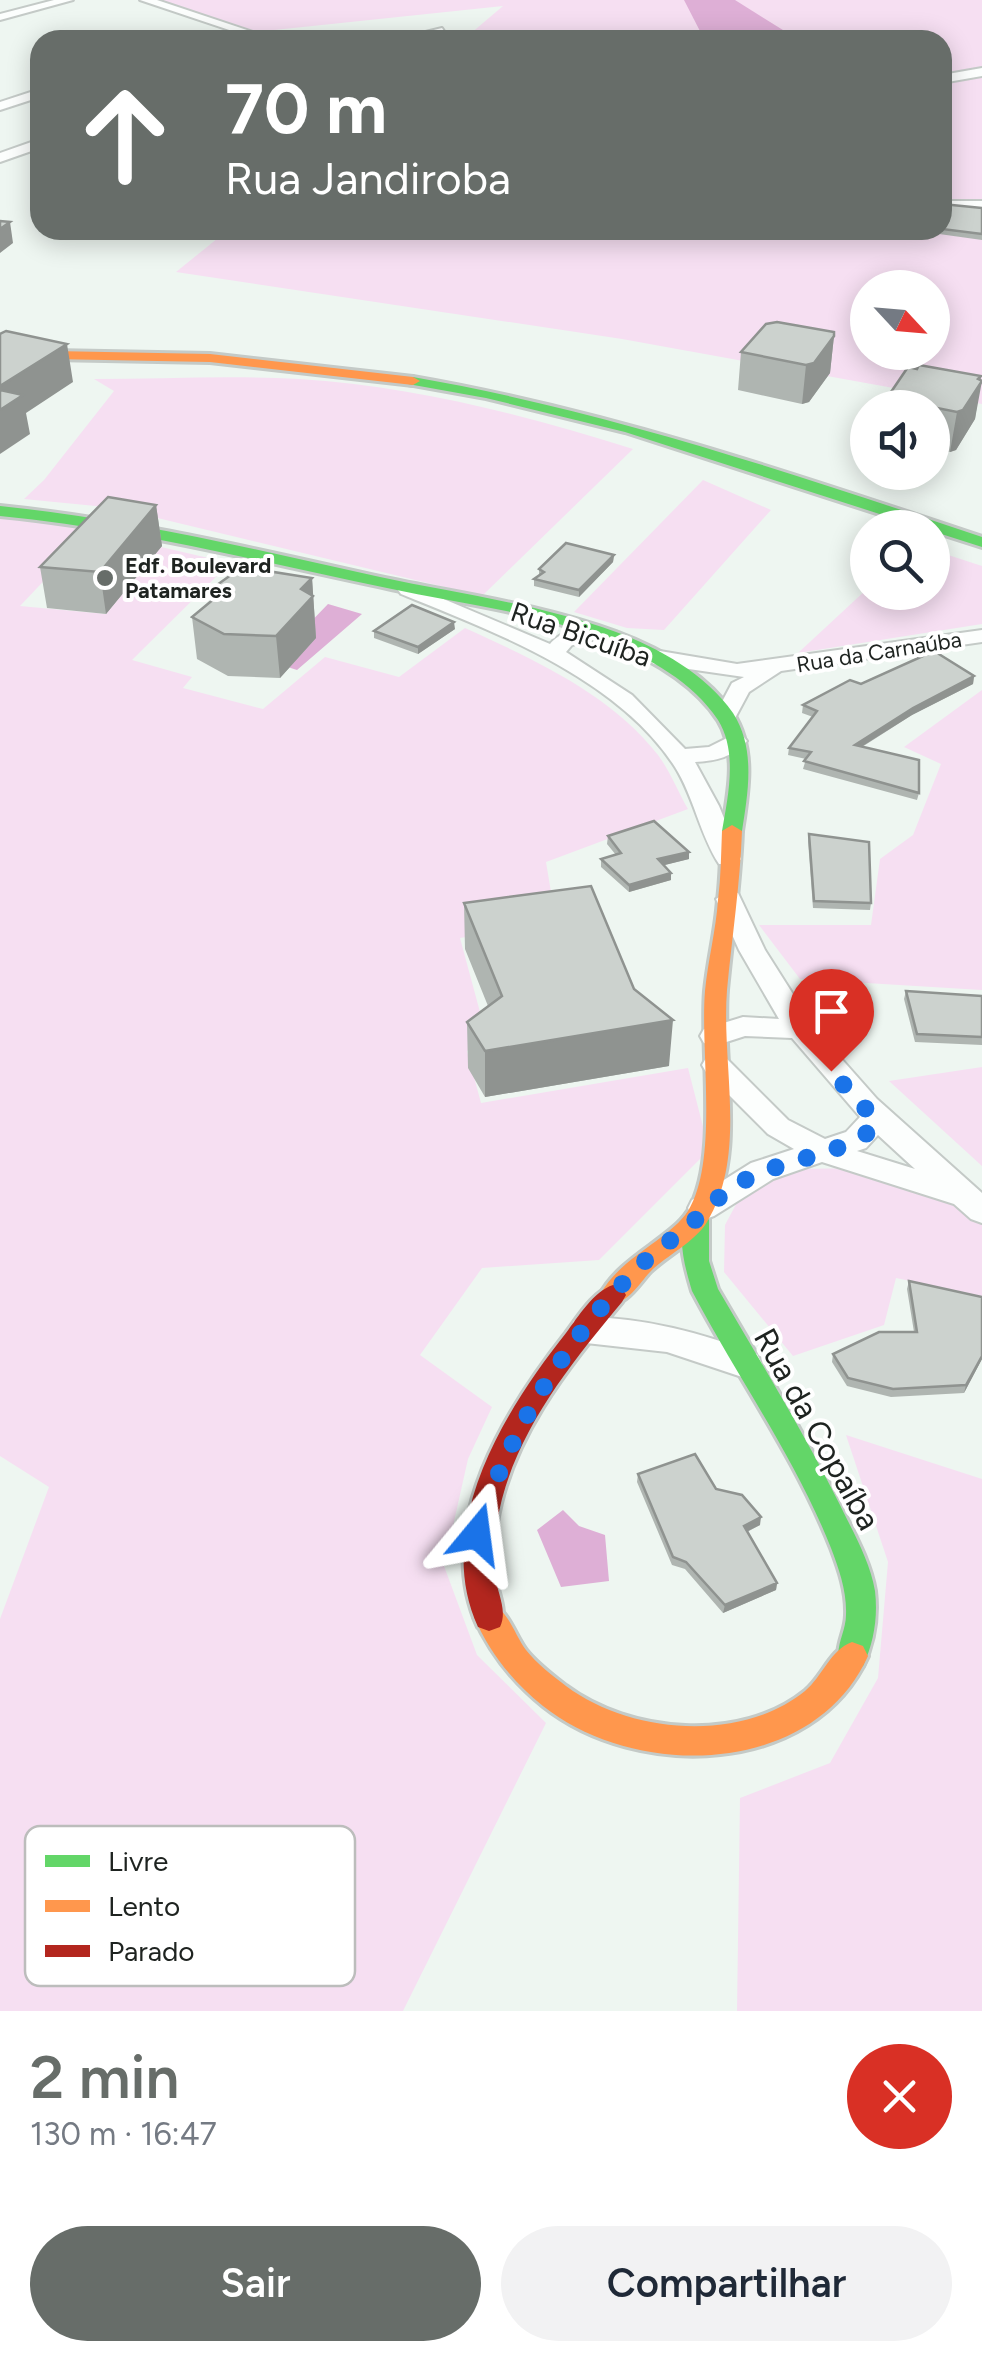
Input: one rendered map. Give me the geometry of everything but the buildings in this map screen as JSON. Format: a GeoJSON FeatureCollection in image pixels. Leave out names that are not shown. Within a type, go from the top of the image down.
{"type":"FeatureCollection","features":[{"type":"Feature","properties":{"kind":"main road"},"geometry":{"type":"LineString","coordinates":[[0,332],[37,331]]}},
{"type":"Feature","properties":{"kind":"main road"},"geometry":{"type":"LineString","coordinates":[[136,333],[356,352],[573,394],[715,432],[982,518]]}},
{"type":"Feature","properties":{"kind":"main road"},"geometry":{"type":"LineString","coordinates":[[0,354],[106,353],[261,361],[475,391],[670,440],[982,542]]}},
{"type":"Feature","properties":{"kind":"main road","name":"Rua Bicuíba"},"geometry":{"type":"LineString","coordinates":[[0,512],[118,522],[498,605],[594,632],[654,657],[726,715],[735,741],[738,768],[715,1050],[716,1138],[700,1214]]}},
{"type":"Feature","properties":{"kind":"main road","name":"Rua da Copaíba"},"geometry":{"type":"LineString","coordinates":[[700,1214],[696,1260],[705,1291],[833,1518],[855,1570],[862,1618],[850,1660],[822,1699],[789,1723],[747,1737],[700,1744],[644,1737],[546,1690],[504,1649],[482,1592],[477,1534],[493,1482],[520,1428],[586,1330],[644,1263],[700,1214]]}},
{"type":"Feature","properties":{"kind":"street"},"geometry":{"type":"LineString","coordinates":[[0,17],[66,0]]}},
{"type":"Feature","properties":{"kind":"street"},"geometry":{"type":"LineString","coordinates":[[146,0],[238,30]]}},
{"type":"Feature","properties":{"kind":"street"},"geometry":{"type":"LineString","coordinates":[[952,77],[982,72]]}},
{"type":"Feature","properties":{"kind":"street"},"geometry":{"type":"LineString","coordinates":[[0,106],[30,96]]}},
{"type":"Feature","properties":{"kind":"street"},"geometry":{"type":"LineString","coordinates":[[0,158],[30,147]]}},
{"type":"Feature","properties":{"kind":"street"},"geometry":{"type":"LineString","coordinates":[[952,205],[982,205]]}},
{"type":"Feature","properties":{"kind":"street","name":"Rua Bicuíba"},"geometry":{"type":"LineString","coordinates":[[392,584],[496,627],[552,656],[644,717],[679,756],[700,790],[728,860]]}},
{"type":"Feature","properties":{"kind":"street"},"geometry":{"type":"LineString","coordinates":[[552,656],[564,640],[594,632]]}},
{"type":"Feature","properties":{"kind":"street","name":"Rua da Carnaúba"},"geometry":{"type":"LineString","coordinates":[[654,657],[721,670],[776,668],[982,636]]}},
{"type":"Feature","properties":{"kind":"street","name":"Rua da Carnaúba"},"geometry":{"type":"LineString","coordinates":[[726,715],[740,688],[776,668]]}},
{"type":"Feature","properties":{"kind":"street"},"geometry":{"type":"LineString","coordinates":[[679,756],[714,754],[735,741]]}},
{"type":"Feature","properties":{"kind":"street","name":"Rua Bicuíba"},"geometry":{"type":"LineString","coordinates":[[729,898],[751,954],[798,1028],[876,1120],[974,1204]]}},
{"type":"Feature","properties":{"kind":"street"},"geometry":{"type":"LineString","coordinates":[[798,1028],[743,1026],[715,1050],[778,1127],[822,1151],[974,1204]]}},
{"type":"Feature","properties":{"kind":"street"},"geometry":{"type":"LineString","coordinates":[[700,1214],[762,1171],[856,1140],[876,1120]]}},
{"type":"Feature","properties":{"kind":"street"},"geometry":{"type":"LineString","coordinates":[[586,1330],[626,1330],[664,1336],[745,1364]]}},
{"type":"Feature","properties":{"kind":"shaded area"},"geometry":{"type":"Polygon","coordinates":[[[154,0],[982,0],[982,404],[950,398],[950,390],[904,390],[622,339],[176,272],[216,240],[952,240],[952,30],[475,30],[503,6],[249,30],[154,0]]]}},
{"type":"Feature","properties":{"kind":"shaded area"},"geometry":{"type":"Polygon","coordinates":[[[684,0],[735,0],[783,30],[699,30],[684,0]]]}},
{"type":"Feature","properties":{"kind":"shaded area"},"geometry":{"type":"Polygon","coordinates":[[[273,378],[384,388],[510,414],[633,449],[482,596],[116,508],[24,499],[44,480],[114,391],[94,379],[273,378]]]}},
{"type":"Feature","properties":{"kind":"shaded area"},"geometry":{"type":"Polygon","coordinates":[[[703,480],[771,510],[664,630],[627,628],[574,612],[703,480]]]}},
{"type":"Feature","properties":{"kind":"shaded area"},"geometry":{"type":"Polygon","coordinates":[[[0,512],[77,516],[91,531],[20,606],[106,614],[161,547],[230,563],[132,660],[192,677],[183,688],[263,709],[325,657],[399,677],[465,628],[569,680],[618,714],[658,755],[688,809],[546,862],[556,922],[460,938],[487,1038],[467,1051],[481,1103],[688,1068],[709,1150],[599,1260],[482,1268],[420,1355],[492,1407],[468,1459],[444,1566],[477,1655],[546,1723],[403,2011],[0,2011],[0,1619],[49,1487],[0,1456],[0,512]]]}},
{"type":"Feature","properties":{"kind":"shaded area"},"geometry":{"type":"Polygon","coordinates":[[[950,556],[982,566],[982,624],[798,653],[850,605],[850,610],[950,610],[950,556]]]}},
{"type":"Feature","properties":{"kind":"shaded area"},"geometry":{"type":"Polygon","coordinates":[[[328,604],[362,614],[297,670],[272,662],[328,604]]]}},
{"type":"Feature","properties":{"kind":"shaded area"},"geometry":{"type":"Polygon","coordinates":[[[982,690],[982,990],[800,979],[759,925],[871,925],[880,859],[913,835],[941,764],[904,747],[982,690]]]}},
{"type":"Feature","properties":{"kind":"shaded area"},"geometry":{"type":"Polygon","coordinates":[[[982,1067],[982,1166],[889,1081],[982,1067]]]}},
{"type":"Feature","properties":{"kind":"shaded area"},"geometry":{"type":"Polygon","coordinates":[[[866,1168],[951,1197],[982,1225],[982,1296],[896,1278],[884,1325],[793,1356],[724,1272],[725,1225],[741,1195],[795,1169],[866,1168]]]}},
{"type":"Feature","properties":{"kind":"shaded area"},"geometry":{"type":"Polygon","coordinates":[[[846,1435],[982,1479],[982,2011],[737,2011],[740,1798],[830,1763],[878,1678],[888,1562],[846,1435]]]}},
{"type":"Feature","properties":{"kind":"shaded area"},"geometry":{"type":"Polygon","coordinates":[[[563,1510],[579,1526],[605,1535],[609,1581],[561,1587],[537,1530],[563,1510]]]}},
{"type":"Feature","properties":{"kind":"traffic: fast"},"geometry":{"type":"LineString","coordinates":[[413,381],[558,410],[701,449],[982,542]]}},
{"type":"Feature","properties":{"kind":"traffic: fast"},"geometry":{"type":"LineString","coordinates":[[0,511],[97,522],[192,539],[517,609],[612,636],[655,656],[693,681],[723,713],[731,726],[738,755],[732,831]]}},
{"type":"Feature","properties":{"kind":"traffic: fast"},"geometry":{"type":"LineString","coordinates":[[696,1220],[696,1261],[705,1291],[800,1454],[845,1546],[859,1586],[862,1618],[852,1656]]}},
{"type":"Feature","properties":{"kind":"traffic: slow"},"geometry":{"type":"LineString","coordinates":[[0,354],[210,358],[413,381]]}},
{"type":"Feature","properties":{"kind":"traffic: slow"},"geometry":{"type":"LineString","coordinates":[[613,1295],[643,1263],[696,1220],[710,1190],[717,1135],[716,992],[729,901],[732,831]]}},
{"type":"Feature","properties":{"kind":"traffic: slow"},"geometry":{"type":"LineString","coordinates":[[489,1617],[517,1662],[558,1698],[608,1724],[663,1739],[719,1741],[772,1728],[818,1700],[852,1656]]}},
{"type":"Feature","properties":{"kind":"traffic: jam"},"geometry":{"type":"LineString","coordinates":[[489,1617],[480,1573],[481,1529],[491,1486],[531,1403],[613,1295]]}},
{"type":"Feature","properties":{"kind":"place","name":"Edf. Boulevard Patamares"},"geometry":{"type":"Point","coordinates":[105,578]}},
{"type":"Feature","properties":{"kind":"route"},"geometry":{"type":"LineString","coordinates":[[477,1534],[493,1482],[520,1428],[565,1357],[644,1263],[696,1220],[704,1208],[736,1185],[790,1160],[866,1134],[876,1120],[831,1071]]}}]}
